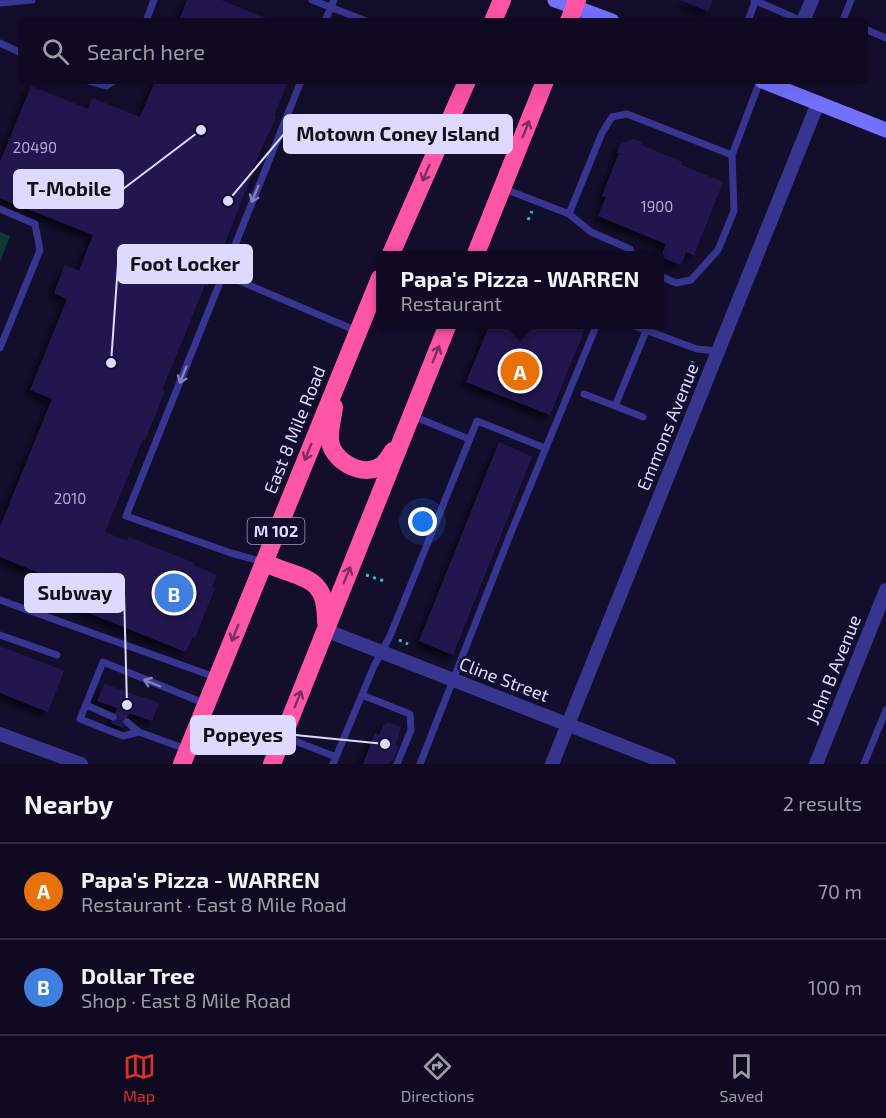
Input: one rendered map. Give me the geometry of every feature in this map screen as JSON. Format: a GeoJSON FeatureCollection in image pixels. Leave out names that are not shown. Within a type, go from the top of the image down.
{"type":"FeatureCollection","features":[{"type":"Feature","properties":{"kind":"highway"},"geometry":{"type":"LineString","coordinates":[[494,18],[502,0]]}},
{"type":"Feature","properties":{"kind":"highway"},"geometry":{"type":"LineString","coordinates":[[392,251],[466,84]]}},
{"type":"Feature","properties":{"kind":"highway"},"geometry":{"type":"LineString","coordinates":[[477,251],[544,84]]}},
{"type":"Feature","properties":{"kind":"highway","name":"East 8 Mile Road"},"geometry":{"type":"LineString","coordinates":[[184,757],[376,290]]}},
{"type":"Feature","properties":{"kind":"highway"},"geometry":{"type":"LineString","coordinates":[[272,764],[446,329]]}},
{"type":"Feature","properties":{"kind":"highway"},"geometry":{"type":"LineString","coordinates":[[356,336],[333,413],[330,440],[338,457],[350,466],[362,470],[374,470],[384,464],[412,415]]}},
{"type":"Feature","properties":{"kind":"highway"},"geometry":{"type":"LineString","coordinates":[[264,562],[309,579],[325,599],[325,630]]}},
{"type":"Feature","properties":{"kind":"main road"},"geometry":{"type":"LineString","coordinates":[[555,0],[573,9],[602,18]]}},
{"type":"Feature","properties":{"kind":"main road"},"geometry":{"type":"LineString","coordinates":[[774,84],[886,130]]}},
{"type":"Feature","properties":{"kind":"street"},"geometry":{"type":"LineString","coordinates":[[803,18],[812,0]]}},
{"type":"Feature","properties":{"kind":"street","name":"Emmons Avenue"},"geometry":{"type":"LineString","coordinates":[[552,764],[818,103]]}},
{"type":"Feature","properties":{"kind":"street","name":"John B Avenue"},"geometry":{"type":"LineString","coordinates":[[816,764],[886,590]]}},
{"type":"Feature","properties":{"kind":"street","name":"Cline Street"},"geometry":{"type":"LineString","coordinates":[[325,630],[669,764]]}},
{"type":"Feature","properties":{"kind":"street"},"geometry":{"type":"LineString","coordinates":[[0,734],[81,764]]}},
{"type":"Feature","properties":{"kind":"lane"},"geometry":{"type":"LineString","coordinates":[[0,3],[32,0]]}},
{"type":"Feature","properties":{"kind":"lane"},"geometry":{"type":"LineString","coordinates":[[147,18],[154,0]]}},
{"type":"Feature","properties":{"kind":"lane"},"geometry":{"type":"LineString","coordinates":[[312,0],[332,3],[360,18]]}},
{"type":"Feature","properties":{"kind":"lane"},"geometry":{"type":"LineString","coordinates":[[843,18],[851,0]]}},
{"type":"Feature","properties":{"kind":"lane"},"geometry":{"type":"LineString","coordinates":[[749,18],[755,1],[795,18]]}},
{"type":"Feature","properties":{"kind":"lane"},"geometry":{"type":"LineString","coordinates":[[326,18],[332,3]]}},
{"type":"Feature","properties":{"kind":"lane"},"geometry":{"type":"LineString","coordinates":[[868,30],[886,38]]}},
{"type":"Feature","properties":{"kind":"lane"},"geometry":{"type":"LineString","coordinates":[[0,44],[18,51]]}},
{"type":"Feature","properties":{"kind":"lane"},"geometry":{"type":"LineString","coordinates":[[264,562],[231,553],[126,516],[300,84]]}},
{"type":"Feature","properties":{"kind":"lane"},"geometry":{"type":"LineString","coordinates":[[664,278],[676,283],[692,279],[718,250],[734,211],[732,155],[768,84]]}},
{"type":"Feature","properties":{"kind":"lane"},"geometry":{"type":"LineString","coordinates":[[569,214],[602,133],[612,117],[627,114],[732,155]]}},
{"type":"Feature","properties":{"kind":"lane"},"geometry":{"type":"LineString","coordinates":[[502,188],[569,214],[591,232],[631,251]]}},
{"type":"Feature","properties":{"kind":"lane"},"geometry":{"type":"LineString","coordinates":[[0,209],[34,224],[40,250],[0,348]]}},
{"type":"Feature","properties":{"kind":"lane"},"geometry":{"type":"LineString","coordinates":[[223,274],[356,336]]}},
{"type":"Feature","properties":{"kind":"lane"},"geometry":{"type":"LineString","coordinates":[[420,764],[545,448],[595,329]]}},
{"type":"Feature","properties":{"kind":"lane"},"geometry":{"type":"LineString","coordinates":[[641,329],[697,349],[718,351]]}},
{"type":"Feature","properties":{"kind":"lane"},"geometry":{"type":"LineString","coordinates":[[615,406],[646,331]]}},
{"type":"Feature","properties":{"kind":"lane"},"geometry":{"type":"LineString","coordinates":[[584,394],[643,417]]}},
{"type":"Feature","properties":{"kind":"lane"},"geometry":{"type":"LineString","coordinates":[[412,415],[469,439]]}},
{"type":"Feature","properties":{"kind":"lane"},"geometry":{"type":"LineString","coordinates":[[283,736],[335,760],[374,666],[382,653],[477,421],[545,448]]}},
{"type":"Feature","properties":{"kind":"lane"},"geometry":{"type":"LineString","coordinates":[[0,600],[217,678]]}},
{"type":"Feature","properties":{"kind":"lane"},"geometry":{"type":"LineString","coordinates":[[0,635],[57,655]]}},
{"type":"Feature","properties":{"kind":"lane"},"geometry":{"type":"LineString","coordinates":[[140,732],[123,736],[80,719],[103,662],[206,704]]}},
{"type":"Feature","properties":{"kind":"lane"},"geometry":{"type":"LineString","coordinates":[[362,695],[410,714],[411,730],[397,764]]}},
{"type":"Feature","properties":{"kind":"lane"},"geometry":{"type":"LineString","coordinates":[[86,705],[113,717]]}},
{"type":"Feature","properties":{"kind":"lane"},"geometry":{"type":"LineString","coordinates":[[864,764],[886,710]]}},
{"type":"Feature","properties":{"kind":"lane"},"geometry":{"type":"LineString","coordinates":[[127,722],[184,757]]}},
{"type":"Feature","properties":{"kind":"path"},"geometry":{"type":"LineString","coordinates":[[376,579],[384,581]]}},
{"type":"Feature","properties":{"kind":"green space"},"geometry":{"type":"Polygon","coordinates":[[[0,232],[10,236],[0,262],[0,232]]]}},
{"type":"Feature","properties":{"kind":"building"},"geometry":{"type":"Polygon","coordinates":[[[187,0],[221,0],[266,18],[180,18],[187,0]]]}},
{"type":"Feature","properties":{"kind":"building"},"geometry":{"type":"Polygon","coordinates":[[[680,0],[713,0],[708,11],[680,0]]]}},
{"type":"Feature","properties":{"kind":"building"},"geometry":{"type":"Polygon","coordinates":[[[154,84],[287,84],[274,116],[276,117],[251,172],[253,172],[208,286],[205,285],[162,390],[165,391],[105,532],[127,541],[129,537],[194,563],[193,565],[217,575],[212,587],[215,588],[195,638],[193,636],[186,652],[39,593],[40,590],[36,589],[42,574],[0,557],[0,527],[52,399],[30,390],[67,299],[54,293],[65,265],[79,271],[93,235],[0,198],[0,162],[31,86],[88,109],[92,98],[140,117],[154,84]]]}},
{"type":"Feature","properties":{"kind":"building"},"geometry":{"type":"Polygon","coordinates":[[[633,139],[642,142],[641,145],[682,162],[681,165],[723,182],[694,255],[686,252],[681,265],[664,258],[666,244],[598,216],[606,197],[602,196],[619,153],[617,153],[620,144],[633,139]]]}},
{"type":"Feature","properties":{"kind":"building"},"geometry":{"type":"Polygon","coordinates":[[[488,329],[585,329],[550,415],[466,382],[488,329]]]}},
{"type":"Feature","properties":{"kind":"building"},"geometry":{"type":"Polygon","coordinates":[[[499,442],[532,457],[453,655],[419,641],[499,442]]]}},
{"type":"Feature","properties":{"kind":"building"},"geometry":{"type":"Polygon","coordinates":[[[0,646],[64,671],[48,712],[0,693],[0,646]]]}},
{"type":"Feature","properties":{"kind":"building"},"geometry":{"type":"Polygon","coordinates":[[[104,684],[159,703],[152,721],[129,713],[123,728],[111,723],[117,708],[97,701],[104,684]]]}},
{"type":"Feature","properties":{"kind":"building"},"geometry":{"type":"Polygon","coordinates":[[[387,722],[401,727],[396,744],[399,746],[393,761],[391,760],[389,764],[363,764],[375,733],[379,735],[387,722]]]}},
{"type":"Feature","properties":{"kind":"place","name":"T-Mobile"},"geometry":{"type":"Point","coordinates":[201,130]}},
{"type":"Feature","properties":{"kind":"place","name":"Motown Coney Island"},"geometry":{"type":"Point","coordinates":[228,201]}},
{"type":"Feature","properties":{"kind":"place","name":"Foot Locker"},"geometry":{"type":"Point","coordinates":[111,363]}},
{"type":"Feature","properties":{"kind":"place","name":"Papa's Pizza - WARREN"},"geometry":{"type":"Point","coordinates":[520,371]}},
{"type":"Feature","properties":{"kind":"place","name":"Dollar Tree"},"geometry":{"type":"Point","coordinates":[174,593]}},
{"type":"Feature","properties":{"kind":"place","name":"Subway"},"geometry":{"type":"Point","coordinates":[127,705]}},
{"type":"Feature","properties":{"kind":"place","name":"Popeyes"},"geometry":{"type":"Point","coordinates":[385,744]}}]}
